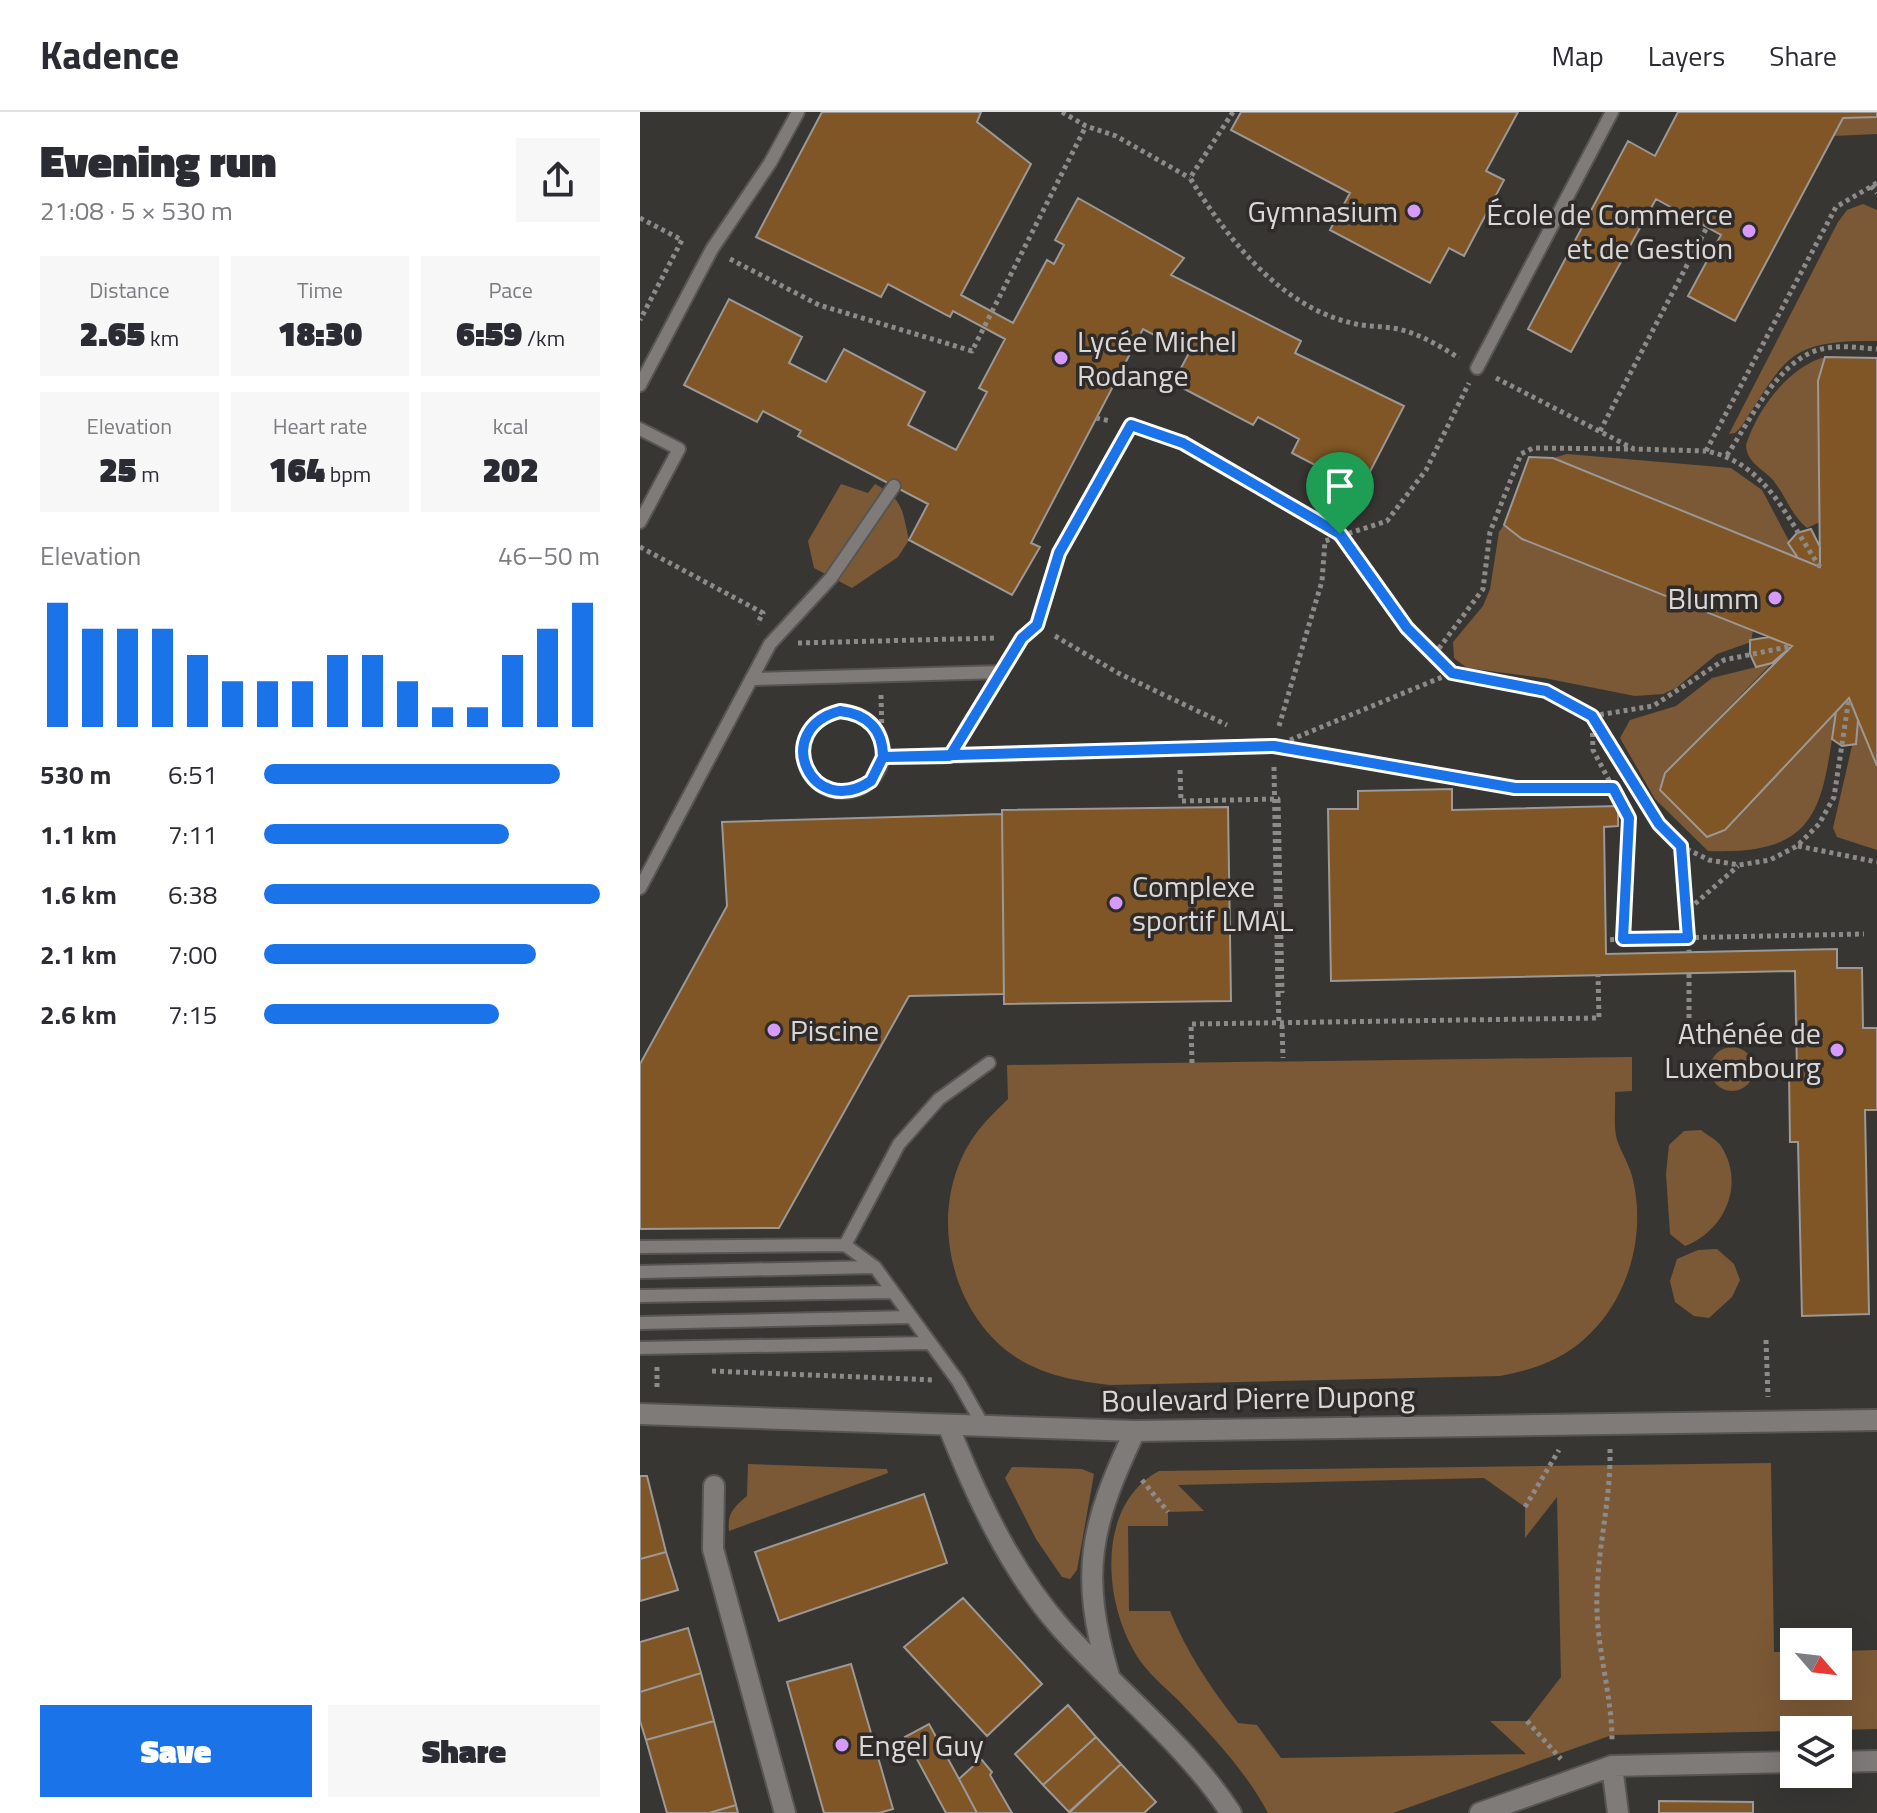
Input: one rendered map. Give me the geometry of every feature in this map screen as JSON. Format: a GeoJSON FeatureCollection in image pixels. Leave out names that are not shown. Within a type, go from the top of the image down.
{"type":"FeatureCollection","features":[{"type":"Feature","properties":{"kind":"street","name":"Boulevard Pierre Dupong"},"geometry":{"type":"LineString","coordinates":[[640,1414],[1135,1431],[1877,1420]]}},
{"type":"Feature","properties":{"kind":"street"},"geometry":{"type":"LineString","coordinates":[[948,1425],[981,1502],[1018,1570],[1059,1625],[1179,1748],[1231,1813]]}},
{"type":"Feature","properties":{"kind":"street"},"geometry":{"type":"LineString","coordinates":[[1110,1680],[1097,1636],[1092,1548],[1102,1504],[1135,1431]]}},
{"type":"Feature","properties":{"kind":"street"},"geometry":{"type":"LineString","coordinates":[[714,1486],[713,1549],[785,1813]]}},
{"type":"Feature","properties":{"kind":"street"},"geometry":{"type":"LineString","coordinates":[[1852,1762],[1877,1761]]}},
{"type":"Feature","properties":{"kind":"street"},"geometry":{"type":"LineString","coordinates":[[1480,1813],[1612,1766],[1780,1762]]}},
{"type":"Feature","properties":{"kind":"street"},"geometry":{"type":"LineString","coordinates":[[1612,1766],[1618,1813]]}},
{"type":"Feature","properties":{"kind":"lane"},"geometry":{"type":"LineString","coordinates":[[640,385],[712,249],[770,163],[798,112]]}},
{"type":"Feature","properties":{"kind":"lane"},"geometry":{"type":"LineString","coordinates":[[1477,368],[1612,112]]}},
{"type":"Feature","properties":{"kind":"lane"},"geometry":{"type":"LineString","coordinates":[[950,756],[1022,638],[1037,625],[1059,553],[1131,425]]}},
{"type":"Feature","properties":{"kind":"lane"},"geometry":{"type":"LineString","coordinates":[[640,429],[679,449],[640,522]]}},
{"type":"Feature","properties":{"kind":"lane"},"geometry":{"type":"LineString","coordinates":[[640,888],[770,644],[831,578],[894,486]]}},
{"type":"Feature","properties":{"kind":"lane"},"geometry":{"type":"LineString","coordinates":[[751,679],[1001,672]]}},
{"type":"Feature","properties":{"kind":"lane"},"geometry":{"type":"LineString","coordinates":[[840,711],[854,713],[876,729],[883,757],[879,770],[859,789],[831,791],[809,774],[803,748],[815,723],[840,711]]}},
{"type":"Feature","properties":{"kind":"lane"},"geometry":{"type":"LineString","coordinates":[[883,757],[1274,746]]}},
{"type":"Feature","properties":{"kind":"lane"},"geometry":{"type":"LineString","coordinates":[[845,1245],[899,1144],[939,1099],[989,1063]]}},
{"type":"Feature","properties":{"kind":"lane"},"geometry":{"type":"LineString","coordinates":[[640,1247],[845,1245],[875,1267],[958,1381],[984,1427]]}},
{"type":"Feature","properties":{"kind":"lane"},"geometry":{"type":"LineString","coordinates":[[640,1272],[875,1267]]}},
{"type":"Feature","properties":{"kind":"lane"},"geometry":{"type":"LineString","coordinates":[[640,1296],[893,1292]]}},
{"type":"Feature","properties":{"kind":"lane"},"geometry":{"type":"LineString","coordinates":[[640,1323],[911,1317]]}},
{"type":"Feature","properties":{"kind":"lane"},"geometry":{"type":"LineString","coordinates":[[640,1348],[930,1343]]}},
{"type":"Feature","properties":{"kind":"path"},"geometry":{"type":"LineString","coordinates":[[1062,112],[1086,126],[1116,136],[1190,178],[1240,248],[1286,291],[1326,315],[1356,324],[1399,329],[1436,343],[1477,368],[1426,470],[1387,521],[1325,541],[1322,581],[1279,724]]}},
{"type":"Feature","properties":{"kind":"path"},"geometry":{"type":"LineString","coordinates":[[1190,178],[1233,112]]}},
{"type":"Feature","properties":{"kind":"path"},"geometry":{"type":"LineString","coordinates":[[712,249],[819,305],[972,351],[1086,126]]}},
{"type":"Feature","properties":{"kind":"path"},"geometry":{"type":"LineString","coordinates":[[1706,451],[1836,207],[1874,184],[1877,193]]}},
{"type":"Feature","properties":{"kind":"path"},"geometry":{"type":"LineString","coordinates":[[640,218],[682,240],[640,320]]}},
{"type":"Feature","properties":{"kind":"path"},"geometry":{"type":"LineString","coordinates":[[1600,431],[1707,227]]}},
{"type":"Feature","properties":{"kind":"path"},"geometry":{"type":"LineString","coordinates":[[1727,455],[1789,366],[1806,354],[1824,348],[1877,349]]}},
{"type":"Feature","properties":{"kind":"path"},"geometry":{"type":"LineString","coordinates":[[1504,382],[1634,449]]}},
{"type":"Feature","properties":{"kind":"path"},"geometry":{"type":"LineString","coordinates":[[1131,425],[1183,443],[1340,534],[1407,628],[1452,673]]}},
{"type":"Feature","properties":{"kind":"path"},"geometry":{"type":"LineString","coordinates":[[1434,655],[1483,589],[1490,532],[1521,454],[1533,448],[1706,451],[1727,455],[1754,471],[1770,487],[1820,567]]}},
{"type":"Feature","properties":{"kind":"path"},"geometry":{"type":"LineString","coordinates":[[640,547],[763,613]]}},
{"type":"Feature","properties":{"kind":"path"},"geometry":{"type":"LineString","coordinates":[[1037,625],[1118,673],[1233,728]]}},
{"type":"Feature","properties":{"kind":"path"},"geometry":{"type":"LineString","coordinates":[[770,644],[1022,638]]}},
{"type":"Feature","properties":{"kind":"path"},"geometry":{"type":"LineString","coordinates":[[1592,716],[1653,706],[1724,660],[1792,646]]}},
{"type":"Feature","properties":{"kind":"path"},"geometry":{"type":"LineString","coordinates":[[1274,746],[1452,673],[1546,691],[1592,716],[1659,824],[1681,846],[1709,860],[1739,865],[1770,860],[1797,846],[1819,824],[1834,797],[1849,698]]}},
{"type":"Feature","properties":{"kind":"path"},"geometry":{"type":"LineString","coordinates":[[1592,716],[1593,750],[1629,818],[1623,939]]}},
{"type":"Feature","properties":{"kind":"path"},"geometry":{"type":"LineString","coordinates":[[1274,746],[1515,788],[1613,788]]}},
{"type":"Feature","properties":{"kind":"path"},"geometry":{"type":"LineString","coordinates":[[1274,767],[1283,1058]]}},
{"type":"Feature","properties":{"kind":"path"},"geometry":{"type":"LineString","coordinates":[[1180,786],[1181,801],[1278,799],[1280,993]]}},
{"type":"Feature","properties":{"kind":"path"},"geometry":{"type":"LineString","coordinates":[[1681,846],[1689,952]]}},
{"type":"Feature","properties":{"kind":"path"},"geometry":{"type":"LineString","coordinates":[[1797,846],[1877,862]]}},
{"type":"Feature","properties":{"kind":"path"},"geometry":{"type":"LineString","coordinates":[[1688,909],[1739,865]]}},
{"type":"Feature","properties":{"kind":"path"},"geometry":{"type":"LineString","coordinates":[[1606,940],[1864,934]]}},
{"type":"Feature","properties":{"kind":"path"},"geometry":{"type":"LineString","coordinates":[[1689,974],[1689,1034]]}},
{"type":"Feature","properties":{"kind":"path"},"geometry":{"type":"LineString","coordinates":[[1192,1063],[1191,1024],[1599,1018],[1598,975]]}},
{"type":"Feature","properties":{"kind":"path"},"geometry":{"type":"LineString","coordinates":[[1766,1340],[1769,1422]]}},
{"type":"Feature","properties":{"kind":"path"},"geometry":{"type":"LineString","coordinates":[[648,1369],[673,1369]]}},
{"type":"Feature","properties":{"kind":"path"},"geometry":{"type":"LineString","coordinates":[[705,1371],[958,1381]]}},
{"type":"Feature","properties":{"kind":"path"},"geometry":{"type":"LineString","coordinates":[[1525,1507],[1575,1424]]}},
{"type":"Feature","properties":{"kind":"path"},"geometry":{"type":"LineString","coordinates":[[1609,1424],[1611,1490],[1600,1543],[1596,1598],[1601,1653],[1612,1702],[1612,1766]]}},
{"type":"Feature","properties":{"kind":"path"},"geometry":{"type":"LineString","coordinates":[[1142,1480],[1168,1512]]}},
{"type":"Feature","properties":{"kind":"path"},"geometry":{"type":"LineString","coordinates":[[1527,1721],[1577,1777]]}},
{"type":"Feature","properties":{"kind":"shaded area"},"geometry":{"type":"Polygon","coordinates":[[[1877,117],[1877,134],[1833,136],[1843,118],[1877,117]]]}},
{"type":"Feature","properties":{"kind":"shaded area"},"geometry":{"type":"Polygon","coordinates":[[[1863,204],[1877,210],[1877,341],[1824,344],[1792,357],[1769,384],[1741,427],[1729,434],[1838,222],[1847,210],[1863,204]]]}},
{"type":"Feature","properties":{"kind":"shaded area"},"geometry":{"type":"Polygon","coordinates":[[[1825,357],[1818,381],[1820,522],[1807,528],[1773,480],[1752,461],[1746,445],[1758,418],[1776,392],[1799,370],[1825,357]]]}},
{"type":"Feature","properties":{"kind":"shaded area"},"geometry":{"type":"Polygon","coordinates":[[[1567,454],[1731,468],[1762,490],[1798,558],[1553,458],[1567,454]]]}},
{"type":"Feature","properties":{"kind":"shaded area"},"geometry":{"type":"Polygon","coordinates":[[[841,484],[868,493],[875,484],[892,495],[903,513],[909,540],[898,557],[852,588],[814,568],[808,541],[841,484]]]}},
{"type":"Feature","properties":{"kind":"shaded area"},"geometry":{"type":"Polygon","coordinates":[[[1504,525],[1522,539],[1753,630],[1751,642],[1717,654],[1676,688],[1663,694],[1635,696],[1544,678],[1467,668],[1454,658],[1453,642],[1483,606],[1490,589],[1499,532],[1504,525]]]}},
{"type":"Feature","properties":{"kind":"shaded area"},"geometry":{"type":"Polygon","coordinates":[[[1772,663],[1665,773],[1660,791],[1708,837],[1725,830],[1836,712],[1819,798],[1810,818],[1795,833],[1774,844],[1746,850],[1708,851],[1655,799],[1620,738],[1630,720],[1676,706],[1712,678],[1772,663]]]}},
{"type":"Feature","properties":{"kind":"shaded area"},"geometry":{"type":"Polygon","coordinates":[[[1858,720],[1877,766],[1877,850],[1837,837],[1833,828],[1858,720]]]}},
{"type":"Feature","properties":{"kind":"shaded area"},"geometry":{"type":"Polygon","coordinates":[[[1732,1047],[1748,1053],[1754,1069],[1748,1085],[1732,1091],[1716,1085],[1710,1069],[1716,1053],[1732,1047]]]}},
{"type":"Feature","properties":{"kind":"shaded area"},"geometry":{"type":"Polygon","coordinates":[[[1632,1057],[1632,1091],[1615,1092],[1616,1135],[1632,1175],[1637,1208],[1631,1263],[1607,1314],[1589,1335],[1567,1352],[1536,1367],[1500,1376],[1110,1385],[1050,1373],[1017,1358],[993,1338],[974,1313],[960,1285],[951,1255],[948,1223],[951,1192],[960,1162],[975,1135],[1008,1099],[1007,1065],[1632,1057]]]}},
{"type":"Feature","properties":{"kind":"shaded area"},"geometry":{"type":"Polygon","coordinates":[[[1701,1130],[1721,1146],[1728,1161],[1731,1191],[1727,1205],[1711,1230],[1685,1246],[1670,1234],[1666,1174],[1669,1145],[1684,1131],[1701,1130]]]}},
{"type":"Feature","properties":{"kind":"shaded area"},"geometry":{"type":"Polygon","coordinates":[[[1717,1249],[1734,1264],[1740,1280],[1732,1297],[1709,1318],[1694,1316],[1675,1302],[1670,1281],[1677,1259],[1698,1250],[1717,1249]]]}},
{"type":"Feature","properties":{"kind":"shaded area"},"geometry":{"type":"Polygon","coordinates":[[[1771,1463],[1774,1652],[1780,1652],[1780,1700],[1852,1700],[1852,1651],[1877,1650],[1877,1729],[1852,1730],[1852,1716],[1780,1716],[1780,1731],[1612,1735],[1393,1813],[1268,1813],[1228,1754],[1155,1678],[1128,1640],[1113,1587],[1111,1559],[1123,1508],[1138,1487],[1159,1471],[1771,1463]],[[1484,1478],[1178,1485],[1204,1511],[1168,1512],[1168,1526],[1128,1526],[1129,1611],[1170,1611],[1192,1655],[1228,1710],[1238,1723],[1257,1725],[1281,1758],[1526,1754],[1490,1721],[1527,1721],[1561,1677],[1557,1497],[1525,1538],[1525,1507],[1484,1478]]]}},
{"type":"Feature","properties":{"kind":"shaded area"},"geometry":{"type":"Polygon","coordinates":[[[748,1464],[887,1469],[888,1473],[729,1531],[732,1511],[747,1496],[748,1464]]]}},
{"type":"Feature","properties":{"kind":"shaded area"},"geometry":{"type":"Polygon","coordinates":[[[1012,1467],[1082,1469],[1094,1474],[1077,1570],[1070,1579],[1062,1577],[1036,1539],[1005,1478],[1012,1467]]]}},
{"type":"Feature","properties":{"kind":"building","name":"Lycée Michel Rodange"},"geometry":{"type":"Polygon","coordinates":[[[822,112],[981,112],[977,122],[1031,164],[961,295],[1013,323],[1047,260],[1054,264],[1064,245],[1055,240],[1078,198],[1184,258],[1171,275],[1301,341],[1295,353],[1404,406],[1361,489],[1292,453],[1299,439],[1258,417],[1253,425],[1173,383],[1189,353],[1143,329],[1031,543],[1040,547],[1012,595],[909,540],[928,504],[798,436],[801,431],[763,411],[757,422],[684,385],[729,299],[802,337],[789,363],[826,382],[844,349],[925,392],[908,425],[956,450],[987,392],[979,388],[1005,339],[953,311],[950,317],[888,284],[881,297],[756,237],[822,112]]]}},
{"type":"Feature","properties":{"kind":"building","name":"Gymnasium"},"geometry":{"type":"Polygon","coordinates":[[[1241,112],[1518,112],[1486,171],[1504,180],[1464,256],[1449,248],[1430,283],[1330,230],[1350,193],[1231,130],[1241,112]]]}},
{"type":"Feature","properties":{"kind":"building","name":"École de Commerce et de Gestion"},"geometry":{"type":"Polygon","coordinates":[[[1678,112],[1877,112],[1877,117],[1843,118],[1735,321],[1688,296],[1721,235],[1656,199],[1571,352],[1528,329],[1628,141],[1655,156],[1678,112]]]}},
{"type":"Feature","properties":{"kind":"building","name":"Blumm"},"geometry":{"type":"Polygon","coordinates":[[[1825,357],[1877,358],[1877,766],[1849,698],[1725,830],[1707,837],[1660,790],[1665,773],[1792,646],[1522,539],[1504,525],[1529,457],[1553,458],[1820,567],[1818,381],[1825,357]]]}},
{"type":"Feature","properties":{"kind":"building"},"geometry":{"type":"Polygon","coordinates":[[[1811,529],[1820,547],[1820,567],[1798,558],[1788,543],[1797,533],[1811,529]]]}},
{"type":"Feature","properties":{"kind":"building"},"geometry":{"type":"Polygon","coordinates":[[[1769,637],[1792,646],[1772,663],[1756,667],[1750,654],[1750,640],[1769,637]]]}},
{"type":"Feature","properties":{"kind":"building"},"geometry":{"type":"Polygon","coordinates":[[[1849,698],[1858,720],[1856,744],[1842,746],[1832,739],[1836,712],[1849,698]]]}},
{"type":"Feature","properties":{"kind":"building","name":"Athénée de Luxembourg"},"geometry":{"type":"Polygon","coordinates":[[[1452,789],[1452,810],[1618,806],[1618,826],[1604,827],[1606,954],[1837,949],[1837,968],[1862,968],[1863,1028],[1877,1028],[1877,1110],[1865,1110],[1869,1314],[1802,1316],[1798,1142],[1790,1142],[1789,1072],[1797,1071],[1795,971],[1331,981],[1328,809],[1358,809],[1358,791],[1452,789]]]}},
{"type":"Feature","properties":{"kind":"building","name":"Complexe sportif LMAL"},"geometry":{"type":"Polygon","coordinates":[[[1228,807],[1231,1001],[1004,1004],[1002,810],[1228,807]]]}},
{"type":"Feature","properties":{"kind":"building","name":"Piscine"},"geometry":{"type":"Polygon","coordinates":[[[1002,814],[1004,994],[909,996],[779,1228],[640,1229],[640,1064],[727,906],[722,822],[1002,814]]]}},
{"type":"Feature","properties":{"kind":"building"},"geometry":{"type":"Polygon","coordinates":[[[640,1476],[647,1476],[666,1552],[640,1559],[640,1476]]]}},
{"type":"Feature","properties":{"kind":"building"},"geometry":{"type":"Polygon","coordinates":[[[924,1494],[947,1563],[779,1621],[755,1552],[924,1494]]]}},
{"type":"Feature","properties":{"kind":"building"},"geometry":{"type":"Polygon","coordinates":[[[666,1552],[678,1590],[640,1601],[640,1559],[666,1552]]]}},
{"type":"Feature","properties":{"kind":"building"},"geometry":{"type":"Polygon","coordinates":[[[963,1598],[1042,1684],[987,1736],[904,1647],[963,1598]]]}},
{"type":"Feature","properties":{"kind":"building"},"geometry":{"type":"Polygon","coordinates":[[[688,1628],[701,1673],[640,1692],[640,1642],[688,1628]]]}},
{"type":"Feature","properties":{"kind":"building"},"geometry":{"type":"Polygon","coordinates":[[[851,1664],[893,1809],[879,1813],[824,1813],[787,1682],[851,1664]]]}},
{"type":"Feature","properties":{"kind":"building"},"geometry":{"type":"Polygon","coordinates":[[[701,1673],[714,1721],[646,1740],[640,1721],[640,1692],[701,1673]]]}},
{"type":"Feature","properties":{"kind":"building"},"geometry":{"type":"Polygon","coordinates":[[[1068,1705],[1096,1737],[1043,1785],[1015,1754],[1068,1705]]]}},
{"type":"Feature","properties":{"kind":"building"},"geometry":{"type":"Polygon","coordinates":[[[714,1721],[736,1805],[709,1813],[667,1813],[646,1740],[714,1721]]]}},
{"type":"Feature","properties":{"kind":"building"},"geometry":{"type":"Polygon","coordinates":[[[929,1724],[977,1813],[946,1813],[905,1737],[929,1724]]]}},
{"type":"Feature","properties":{"kind":"building"},"geometry":{"type":"Polygon","coordinates":[[[1096,1737],[1121,1764],[1069,1812],[1043,1785],[1096,1737]]]}},
{"type":"Feature","properties":{"kind":"building"},"geometry":{"type":"Polygon","coordinates":[[[981,1759],[992,1772],[990,1775],[1012,1813],[977,1813],[959,1779],[981,1759]]]}},
{"type":"Feature","properties":{"kind":"building"},"geometry":{"type":"Polygon","coordinates":[[[1121,1764],[1156,1802],[1144,1813],[1069,1813],[1121,1764]]]}},
{"type":"Feature","properties":{"kind":"building"},"geometry":{"type":"Polygon","coordinates":[[[1659,1801],[1753,1802],[1753,1813],[1659,1813],[1659,1801]]]}},
{"type":"Feature","properties":{"kind":"building"},"geometry":{"type":"Polygon","coordinates":[[[736,1805],[738,1813],[709,1813],[736,1805]]]}},
{"type":"Feature","properties":{"kind":"place","name":"Gymnasium"},"geometry":{"type":"Point","coordinates":[1414,211]}},
{"type":"Feature","properties":{"kind":"place","name":"École de Commerce et de Gestion"},"geometry":{"type":"Point","coordinates":[1749,231]}},
{"type":"Feature","properties":{"kind":"place","name":"Lycée Michel Rodange"},"geometry":{"type":"Point","coordinates":[1061,358]}},
{"type":"Feature","properties":{"kind":"place","name":"Blumm"},"geometry":{"type":"Point","coordinates":[1775,598]}},
{"type":"Feature","properties":{"kind":"place","name":"Complexe sportif LMAL"},"geometry":{"type":"Point","coordinates":[1116,903]}},
{"type":"Feature","properties":{"kind":"place","name":"Piscine"},"geometry":{"type":"Point","coordinates":[774,1030]}},
{"type":"Feature","properties":{"kind":"place","name":"Athénée de Luxembourg"},"geometry":{"type":"Point","coordinates":[1837,1050]}},
{"type":"Feature","properties":{"kind":"place","name":"Engel Guy"},"geometry":{"type":"Point","coordinates":[842,1745]}},
{"type":"Feature","properties":{"kind":"route"},"geometry":{"type":"LineString","coordinates":[[1340,534],[1183,443],[1131,425],[1059,553],[1037,625],[1022,638],[950,756],[883,757],[882,742],[867,719],[840,711],[815,723],[807,734],[803,748],[809,774],[831,791],[845,792],[859,789],[871,781],[883,757],[950,756],[1274,746],[1515,788],[1613,788],[1629,818],[1623,939],[1688,938],[1681,846],[1659,824],[1592,716],[1546,691],[1452,673],[1407,628],[1340,534]]}}]}
